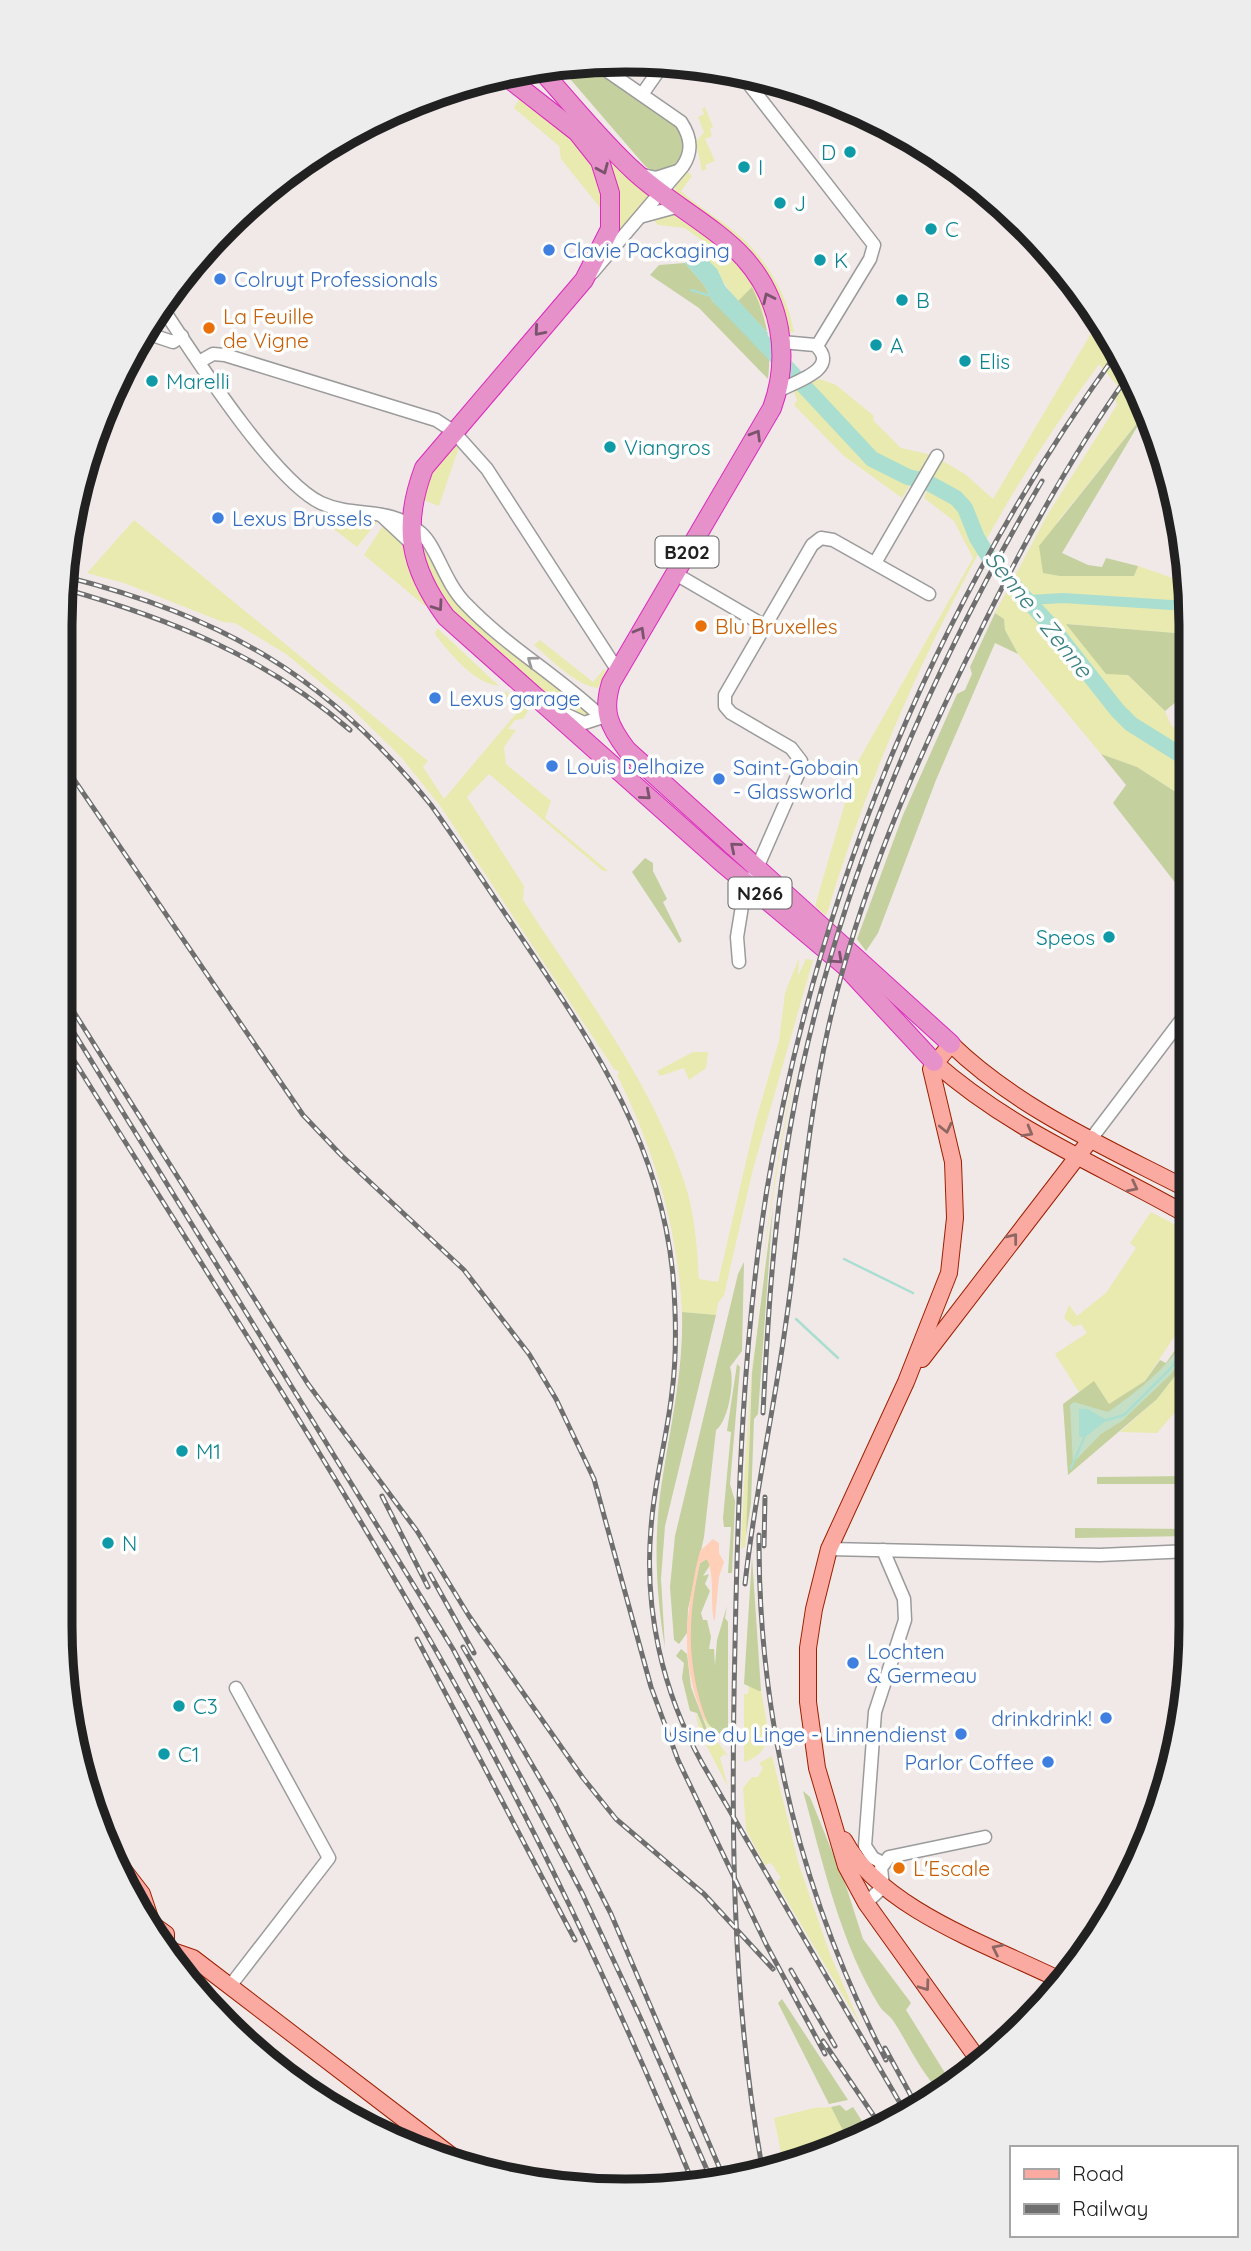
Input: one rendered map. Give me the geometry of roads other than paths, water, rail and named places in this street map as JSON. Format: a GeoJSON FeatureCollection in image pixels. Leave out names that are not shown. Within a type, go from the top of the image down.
{"type":"FeatureCollection","features":[{"type":"Feature","properties":{"kind":"highway","name":"B202"},"geometry":{"type":"LineString","coordinates":[[548,77],[635,172],[744,258],[767,295],[782,342],[783,367],[772,408],[618,671],[608,694],[606,716]]}},
{"type":"Feature","properties":{"kind":"highway"},"geometry":{"type":"LineString","coordinates":[[411,535],[412,500],[424,468],[584,280],[610,229],[612,210],[607,178],[600,161],[577,132],[514,83]]}},
{"type":"Feature","properties":{"kind":"highway","name":"N266"},"geometry":{"type":"LineString","coordinates":[[411,535],[424,584],[446,617],[523,683],[576,734],[844,965],[934,1062]]}},
{"type":"Feature","properties":{"kind":"highway","name":"N266"},"geometry":{"type":"LineString","coordinates":[[606,716],[627,750],[758,866],[951,1045]]}},
{"type":"Feature","properties":{"kind":"main road"},"geometry":{"type":"LineString","coordinates":[[942,1318],[955,1218],[955,1187],[948,1134],[932,1079],[934,1062],[951,1045]]}},
{"type":"Feature","properties":{"kind":"main road","name":"N266"},"geometry":{"type":"LineString","coordinates":[[951,1045],[1007,1091],[1179,1185]]}},
{"type":"Feature","properties":{"kind":"main road","name":"N266"},"geometry":{"type":"LineString","coordinates":[[934,1062],[992,1110],[1179,1211]]}},
{"type":"Feature","properties":{"kind":"main road"},"geometry":{"type":"LineString","coordinates":[[975,2055],[866,1903],[846,1866],[814,1751],[807,1679],[814,1608],[829,1549],[906,1382],[942,1318],[971,1292],[1091,1139]]}},
{"type":"Feature","properties":{"kind":"main road"},"geometry":{"type":"LineString","coordinates":[[948,1273],[955,1288],[971,1292]]}},
{"type":"Feature","properties":{"kind":"main road"},"geometry":{"type":"LineString","coordinates":[[828,1807],[852,1855],[883,1887],[911,1907],[1054,1977]]}},
{"type":"Feature","properties":{"kind":"main road"},"geometry":{"type":"LineString","coordinates":[[180,1954],[192,1958],[230,1986],[438,2146]]}},
{"type":"Feature","properties":{"kind":"street"},"geometry":{"type":"LineString","coordinates":[[584,280],[688,158],[688,132],[681,122],[611,72]]}},
{"type":"Feature","properties":{"kind":"street"},"geometry":{"type":"LineString","coordinates":[[643,93],[657,73]]}},
{"type":"Feature","properties":{"kind":"street"},"geometry":{"type":"LineString","coordinates":[[751,86],[874,245],[870,260],[817,346]]}},
{"type":"Feature","properties":{"kind":"street"},"geometry":{"type":"LineString","coordinates":[[635,172],[656,178],[679,171]]}},
{"type":"Feature","properties":{"kind":"street"},"geometry":{"type":"LineString","coordinates":[[639,217],[676,207]]}},
{"type":"Feature","properties":{"kind":"street","name":"N266"},"geometry":{"type":"LineString","coordinates":[[167,315],[199,362],[276,463],[301,491],[323,504],[387,515],[411,535],[430,543],[448,582],[467,606],[519,652],[597,713],[606,716]]}},
{"type":"Feature","properties":{"kind":"street"},"geometry":{"type":"LineString","coordinates":[[154,336],[173,342],[182,337]]}},
{"type":"Feature","properties":{"kind":"street"},"geometry":{"type":"LineString","coordinates":[[778,391],[819,371],[823,362],[817,346],[808,342],[782,342]]}},
{"type":"Feature","properties":{"kind":"street"},"geometry":{"type":"LineString","coordinates":[[199,362],[213,354],[225,355],[436,421],[453,431],[487,469],[618,671]]}},
{"type":"Feature","properties":{"kind":"street"},"geometry":{"type":"LineString","coordinates":[[875,563],[936,459]]}},
{"type":"Feature","properties":{"kind":"street"},"geometry":{"type":"LineString","coordinates":[[387,515],[402,512],[412,500]]}},
{"type":"Feature","properties":{"kind":"street","name":"N266"},"geometry":{"type":"LineString","coordinates":[[387,515],[411,535]]}},
{"type":"Feature","properties":{"kind":"street"},"geometry":{"type":"LineString","coordinates":[[739,962],[740,914],[750,884],[801,767],[799,757],[791,748],[731,713],[725,706],[725,695],[811,545],[821,538],[833,540],[929,594]]}},
{"type":"Feature","properties":{"kind":"street"},"geometry":{"type":"LineString","coordinates":[[674,573],[765,626]]}},
{"type":"Feature","properties":{"kind":"street","name":"N266"},"geometry":{"type":"LineString","coordinates":[[523,683],[578,723],[606,716]]}},
{"type":"Feature","properties":{"kind":"street"},"geometry":{"type":"LineString","coordinates":[[1091,1139],[1179,1023]]}},
{"type":"Feature","properties":{"kind":"street"},"geometry":{"type":"LineString","coordinates":[[829,1549],[1100,1555],[1179,1551]]}},
{"type":"Feature","properties":{"kind":"street"},"geometry":{"type":"LineString","coordinates":[[883,1550],[904,1599],[905,1620],[875,1712],[865,1846],[873,1858],[883,1863]]}},
{"type":"Feature","properties":{"kind":"street"},"geometry":{"type":"LineString","coordinates":[[230,1986],[329,1858],[236,1688]]}},
{"type":"Feature","properties":{"kind":"street"},"geometry":{"type":"LineString","coordinates":[[883,1863],[898,1853],[985,1837]]}},
{"type":"Feature","properties":{"kind":"street"},"geometry":{"type":"LineString","coordinates":[[866,1903],[883,1887],[883,1863]]}},
{"type":"Feature","properties":{"kind":"waterway"},"geometry":{"type":"LineString","coordinates":[[691,290],[711,296]]}},
{"type":"Feature","properties":{"kind":"waterway","name":"Senne - Zenne"},"geometry":{"type":"LineString","coordinates":[[747,325],[872,459],[908,477],[925,481],[956,498],[965,508],[977,538],[992,562],[1051,626],[1117,710],[1131,724],[1179,754]]}},
{"type":"Feature","properties":{"kind":"waterway"},"geometry":{"type":"LineString","coordinates":[[1029,600],[1063,598],[1178,605]]}},
{"type":"Feature","properties":{"kind":"waterway"},"geometry":{"type":"LineString","coordinates":[[844,1259],[913,1293]]}},
{"type":"Feature","properties":{"kind":"waterway"},"geometry":{"type":"LineString","coordinates":[[796,1319],[838,1358]]}},
{"type":"Feature","properties":{"kind":"waterway"},"geometry":{"type":"LineString","coordinates":[[1107,1420],[1124,1415],[1172,1367],[1179,1355]]}},
{"type":"Feature","properties":{"kind":"waterway"},"geometry":{"type":"LineString","coordinates":[[1071,1468],[1084,1438]]}},
{"type":"Feature","properties":{"kind":"railway"},"geometry":{"type":"LineString","coordinates":[[761,2162],[744,2037],[739,1972],[733,1776],[736,1588],[743,1416],[752,1302],[767,1189],[789,1077],[818,966],[853,857],[894,751],[941,647],[994,546],[1052,448],[1111,361]]}},
{"type":"Feature","properties":{"kind":"railway"},"geometry":{"type":"LineString","coordinates":[[745,1584],[785,1329],[820,1066],[840,979],[855,929],[889,832],[951,690],[1027,540],[1065,473],[1123,383]]}},
{"type":"Feature","properties":{"kind":"railway"},"geometry":{"type":"LineString","coordinates":[[763,1413],[773,1265],[786,1154],[810,1035],[832,952],[889,789],[923,709],[960,631],[1042,481]]}},
{"type":"Feature","properties":{"kind":"railway"},"geometry":{"type":"LineString","coordinates":[[74,579],[121,592],[223,632],[268,657],[311,686],[352,720],[431,805],[553,985],[601,1062],[640,1142],[655,1185],[666,1229],[673,1276],[676,1334],[674,1378],[653,1511],[650,1559],[650,1589],[666,1679],[688,1736],[702,1763],[901,2105]]}},
{"type":"Feature","properties":{"kind":"railway"},"geometry":{"type":"LineString","coordinates":[[73,592],[139,612],[214,642],[284,681],[350,730]]}},
{"type":"Feature","properties":{"kind":"railway"},"geometry":{"type":"LineString","coordinates":[[72,777],[303,1115],[341,1155],[464,1270],[529,1354],[556,1399],[594,1479],[651,1687],[678,1760],[766,1944],[825,2054]]}},
{"type":"Feature","properties":{"kind":"railway"},"geometry":{"type":"LineString","coordinates":[[72,1009],[308,1384],[417,1531],[469,1616],[583,1778],[616,1819],[704,1894],[773,1969]]}},
{"type":"Feature","properties":{"kind":"railway"},"geometry":{"type":"LineString","coordinates":[[72,1030],[453,1649],[582,1893],[708,2173]]}},
{"type":"Feature","properties":{"kind":"railway"},"geometry":{"type":"LineString","coordinates":[[72,1057],[322,1457],[471,1713],[588,1945],[690,2176]]}},
{"type":"Feature","properties":{"kind":"railway"},"geometry":{"type":"LineString","coordinates":[[382,1496],[428,1587]]}},
{"type":"Feature","properties":{"kind":"railway"},"geometry":{"type":"LineString","coordinates":[[764,1546],[765,1497]]}},
{"type":"Feature","properties":{"kind":"railway"},"geometry":{"type":"LineString","coordinates":[[759,1535],[766,1672],[790,1805],[808,1871],[830,1935],[886,2060]]}},
{"type":"Feature","properties":{"kind":"railway"},"geometry":{"type":"LineString","coordinates":[[430,1574],[474,1653]]}},
{"type":"Feature","properties":{"kind":"railway"},"geometry":{"type":"LineString","coordinates":[[417,1639],[575,1940]]}},
{"type":"Feature","properties":{"kind":"railway"},"geometry":{"type":"LineString","coordinates":[[463,1647],[555,1804],[611,1914],[721,2171]]}},
{"type":"Feature","properties":{"kind":"railway"},"geometry":{"type":"LineString","coordinates":[[791,1970],[835,2046]]}},
{"type":"Feature","properties":{"kind":"railway"},"geometry":{"type":"LineString","coordinates":[[823,2041],[876,2119]]}},
{"type":"Feature","properties":{"kind":"railway"},"geometry":{"type":"LineString","coordinates":[[885,2048],[913,2099]]}},
{"type":"Feature","properties":{"kind":"place","name":"D"},"geometry":{"type":"Point","coordinates":[850,152]}},
{"type":"Feature","properties":{"kind":"place","name":"I"},"geometry":{"type":"Point","coordinates":[744,167]}},
{"type":"Feature","properties":{"kind":"place","name":"J"},"geometry":{"type":"Point","coordinates":[780,203]}},
{"type":"Feature","properties":{"kind":"place","name":"C"},"geometry":{"type":"Point","coordinates":[931,229]}},
{"type":"Feature","properties":{"kind":"place","name":"Clavie Packaging"},"geometry":{"type":"Point","coordinates":[549,250]}},
{"type":"Feature","properties":{"kind":"place","name":"K"},"geometry":{"type":"Point","coordinates":[820,260]}},
{"type":"Feature","properties":{"kind":"place","name":"Colruyt Professionals"},"geometry":{"type":"Point","coordinates":[220,279]}},
{"type":"Feature","properties":{"kind":"place","name":"B"},"geometry":{"type":"Point","coordinates":[902,300]}},
{"type":"Feature","properties":{"kind":"place","name":"La Feuille de Vigne"},"geometry":{"type":"Point","coordinates":[209,328]}},
{"type":"Feature","properties":{"kind":"place","name":"A"},"geometry":{"type":"Point","coordinates":[876,345]}},
{"type":"Feature","properties":{"kind":"place","name":"Elis"},"geometry":{"type":"Point","coordinates":[965,361]}},
{"type":"Feature","properties":{"kind":"place","name":"Marelli"},"geometry":{"type":"Point","coordinates":[152,381]}},
{"type":"Feature","properties":{"kind":"place","name":"Viangros"},"geometry":{"type":"Point","coordinates":[610,447]}},
{"type":"Feature","properties":{"kind":"place","name":"Lexus Brussels"},"geometry":{"type":"Point","coordinates":[218,518]}},
{"type":"Feature","properties":{"kind":"place","name":"Blu Bruxelles"},"geometry":{"type":"Point","coordinates":[701,626]}},
{"type":"Feature","properties":{"kind":"place","name":"Lexus garage"},"geometry":{"type":"Point","coordinates":[435,698]}},
{"type":"Feature","properties":{"kind":"place","name":"Louis Delhaize"},"geometry":{"type":"Point","coordinates":[552,766]}},
{"type":"Feature","properties":{"kind":"place","name":"Saint-Gobain - Glassworld"},"geometry":{"type":"Point","coordinates":[719,779]}},
{"type":"Feature","properties":{"kind":"place","name":"Speos"},"geometry":{"type":"Point","coordinates":[1109,937]}},
{"type":"Feature","properties":{"kind":"place","name":"M1"},"geometry":{"type":"Point","coordinates":[182,1451]}},
{"type":"Feature","properties":{"kind":"place","name":"N"},"geometry":{"type":"Point","coordinates":[108,1543]}},
{"type":"Feature","properties":{"kind":"place","name":"Lochten & Germeau"},"geometry":{"type":"Point","coordinates":[853,1663]}},
{"type":"Feature","properties":{"kind":"place","name":"C3"},"geometry":{"type":"Point","coordinates":[179,1706]}},
{"type":"Feature","properties":{"kind":"place","name":"drinkdrink!"},"geometry":{"type":"Point","coordinates":[1106,1718]}},
{"type":"Feature","properties":{"kind":"place","name":"Usine du Linge - Linnendienst"},"geometry":{"type":"Point","coordinates":[961,1734]}},
{"type":"Feature","properties":{"kind":"place","name":"C1"},"geometry":{"type":"Point","coordinates":[164,1754]}},
{"type":"Feature","properties":{"kind":"place","name":"Parlor Coffee"},"geometry":{"type":"Point","coordinates":[1048,1762]}},
{"type":"Feature","properties":{"kind":"place","name":"L'Escale"},"geometry":{"type":"Point","coordinates":[899,1868]}}]}
